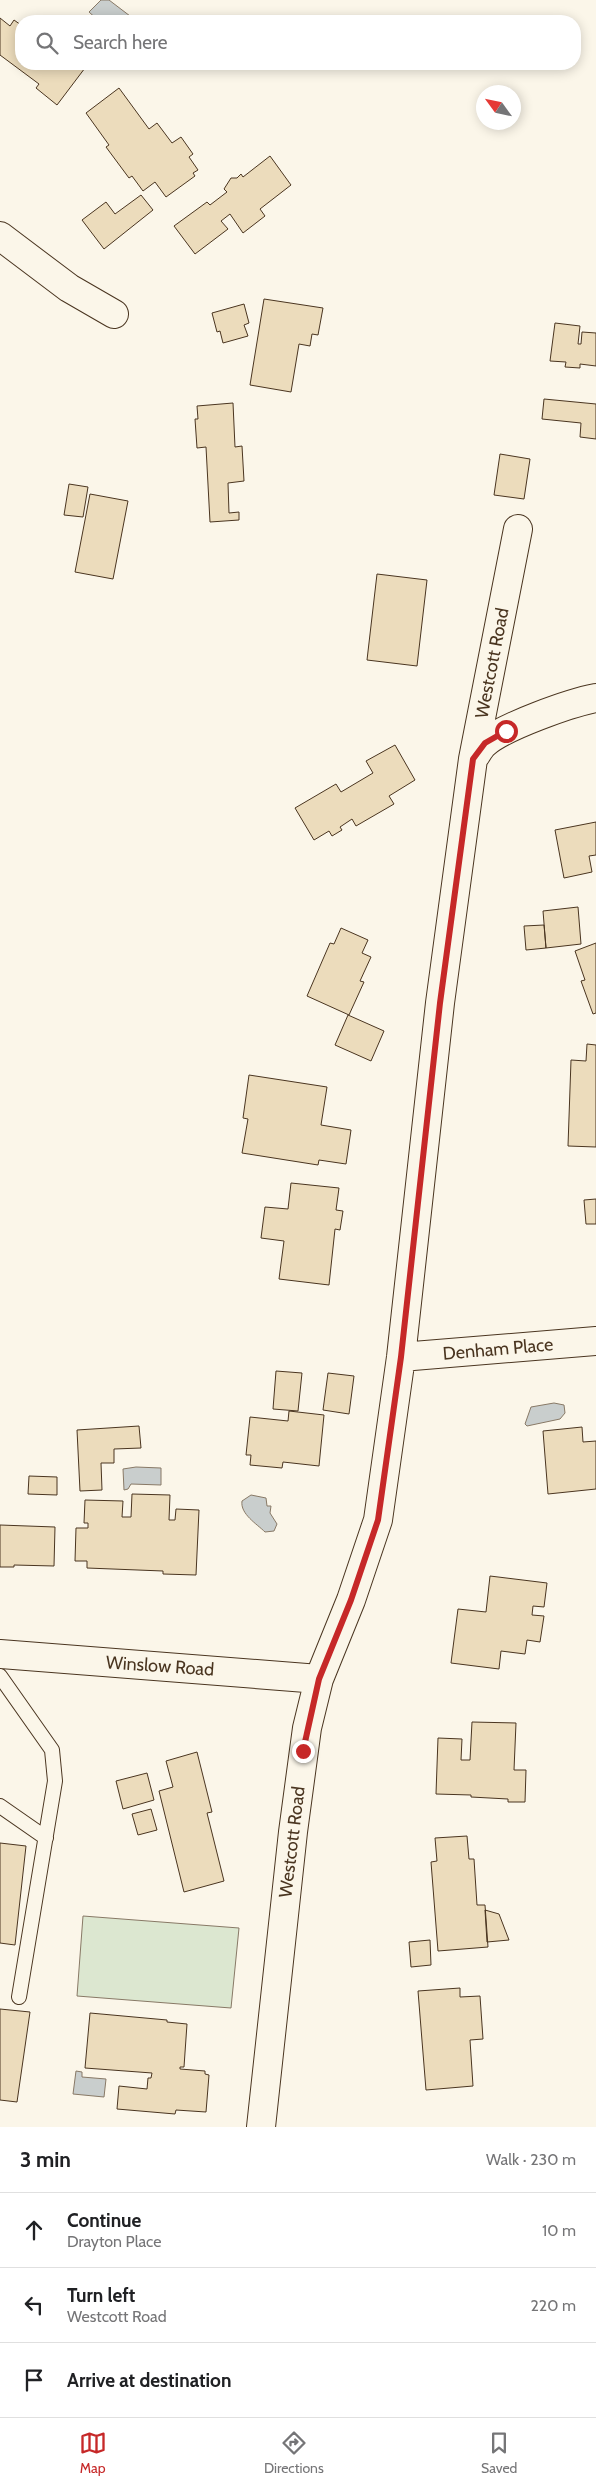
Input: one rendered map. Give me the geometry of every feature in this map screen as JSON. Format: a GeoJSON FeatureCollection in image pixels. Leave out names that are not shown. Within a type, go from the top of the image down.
{"type":"FeatureCollection","features":[{"type":"Feature","properties":{"kind":"street"},"geometry":{"type":"LineString","coordinates":[[0,236],[69,288],[114,314]]}},
{"type":"Feature","properties":{"kind":"street","name":"Westcott Road"},"geometry":{"type":"LineString","coordinates":[[261,2127],[303,1751],[319,1679],[351,1600],[378,1520],[401,1357],[440,1003],[473,759],[518,529]]}},
{"type":"Feature","properties":{"kind":"street"},"geometry":{"type":"LineString","coordinates":[[473,759],[485,743],[506,731],[534,718],[596,698]]}},
{"type":"Feature","properties":{"kind":"street","name":"Denham Place"},"geometry":{"type":"LineString","coordinates":[[401,1357],[596,1340]]}},
{"type":"Feature","properties":{"kind":"street","name":"Winslow Road"},"geometry":{"type":"LineString","coordinates":[[0,1654],[319,1679]]}},
{"type":"Feature","properties":{"kind":"lane"},"geometry":{"type":"LineString","coordinates":[[0,1676],[52,1750],[55,1781],[19,1997]]}},
{"type":"Feature","properties":{"kind":"lane"},"geometry":{"type":"LineString","coordinates":[[0,1806],[46,1838]]}},
{"type":"Feature","properties":{"kind":"green space"},"geometry":{"type":"Polygon","coordinates":[[[83,1916],[239,1928],[231,2008],[77,1996],[83,1916]]]}},
{"type":"Feature","properties":{"kind":"shaded area"},"geometry":{"type":"Polygon","coordinates":[[[101,0],[109,0],[129,15],[92,15],[89,12],[101,0]]]}},
{"type":"Feature","properties":{"kind":"shaded area"},"geometry":{"type":"Polygon","coordinates":[[[554,1403],[564,1405],[565,1413],[560,1419],[527,1426],[525,1424],[531,1407],[554,1403]]]}},
{"type":"Feature","properties":{"kind":"shaded area"},"geometry":{"type":"Polygon","coordinates":[[[136,1467],[161,1468],[161,1485],[131,1484],[128,1489],[124,1490],[123,1469],[136,1467]]]}},
{"type":"Feature","properties":{"kind":"shaded area"},"geometry":{"type":"Polygon","coordinates":[[[251,1495],[266,1498],[267,1506],[271,1506],[270,1513],[277,1524],[274,1531],[265,1532],[246,1514],[242,1501],[251,1495]]]}},
{"type":"Feature","properties":{"kind":"shaded area"},"geometry":{"type":"Polygon","coordinates":[[[76,2071],[82,2072],[82,2077],[106,2079],[104,2097],[73,2094],[76,2071]]]}},
{"type":"Feature","properties":{"kind":"building"},"geometry":{"type":"Polygon","coordinates":[[[0,18],[10,26],[14,20],[15,66],[0,55],[0,18]]]}},
{"type":"Feature","properties":{"kind":"building"},"geometry":{"type":"Polygon","coordinates":[[[20,70],[83,70],[57,105],[36,88],[39,84],[20,70]]]}},
{"type":"Feature","properties":{"kind":"building"},"geometry":{"type":"Polygon","coordinates":[[[119,88],[149,129],[157,123],[172,143],[181,137],[193,154],[189,157],[198,170],[193,173],[195,176],[166,197],[155,182],[143,191],[132,176],[129,178],[106,147],[109,145],[86,113],[119,88]]]}},
{"type":"Feature","properties":{"kind":"building"},"geometry":{"type":"Polygon","coordinates":[[[270,156],[291,185],[260,209],[265,216],[243,233],[230,214],[221,221],[228,229],[195,254],[174,226],[207,202],[210,205],[227,192],[224,189],[231,178],[237,178],[241,174],[243,177],[270,156]]]}},
{"type":"Feature","properties":{"kind":"building"},"geometry":{"type":"Polygon","coordinates":[[[141,195],[153,210],[104,249],[82,220],[106,202],[115,214],[141,195]]]}},
{"type":"Feature","properties":{"kind":"building"},"geometry":{"type":"Polygon","coordinates":[[[264,299],[323,308],[318,335],[312,334],[310,346],[299,344],[291,392],[250,385],[264,299]]]}},
{"type":"Feature","properties":{"kind":"building"},"geometry":{"type":"Polygon","coordinates":[[[244,304],[249,323],[244,325],[248,336],[223,343],[220,331],[217,332],[212,313],[244,304]]]}},
{"type":"Feature","properties":{"kind":"building"},"geometry":{"type":"Polygon","coordinates":[[[555,323],[580,326],[578,344],[581,344],[582,332],[596,333],[596,366],[580,364],[580,368],[565,367],[566,362],[550,361],[555,323]]]}},
{"type":"Feature","properties":{"kind":"building"},"geometry":{"type":"Polygon","coordinates":[[[544,399],[596,404],[596,439],[580,437],[581,423],[542,419],[544,399]]]}},
{"type":"Feature","properties":{"kind":"building"},"geometry":{"type":"Polygon","coordinates":[[[233,403],[235,447],[242,446],[244,481],[228,483],[229,513],[239,512],[239,520],[210,522],[206,447],[197,448],[195,419],[198,419],[197,406],[233,403]]]}},
{"type":"Feature","properties":{"kind":"building"},"geometry":{"type":"Polygon","coordinates":[[[500,454],[530,459],[524,499],[494,495],[500,454]]]}},
{"type":"Feature","properties":{"kind":"building"},"geometry":{"type":"Polygon","coordinates":[[[69,484],[88,487],[83,517],[64,515],[69,484]]]}},
{"type":"Feature","properties":{"kind":"building"},"geometry":{"type":"Polygon","coordinates":[[[90,494],[128,501],[113,579],[75,572],[90,494]]]}},
{"type":"Feature","properties":{"kind":"building"},"geometry":{"type":"Polygon","coordinates":[[[377,574],[427,580],[417,666],[367,660],[377,574]]]}},
{"type":"Feature","properties":{"kind":"building"},"geometry":{"type":"Polygon","coordinates":[[[395,745],[415,780],[389,796],[394,804],[356,826],[352,819],[340,827],[342,830],[332,836],[329,831],[314,840],[295,808],[336,784],[341,792],[373,773],[366,761],[395,745]]]}},
{"type":"Feature","properties":{"kind":"building"},"geometry":{"type":"Polygon","coordinates":[[[596,822],[596,855],[589,856],[592,872],[564,878],[555,830],[596,822]]]}},
{"type":"Feature","properties":{"kind":"building"},"geometry":{"type":"Polygon","coordinates":[[[578,907],[581,944],[546,948],[543,911],[578,907]]]}},
{"type":"Feature","properties":{"kind":"building"},"geometry":{"type":"Polygon","coordinates":[[[544,925],[546,948],[526,950],[524,926],[544,925]]]}},
{"type":"Feature","properties":{"kind":"building"},"geometry":{"type":"Polygon","coordinates":[[[341,928],[368,940],[362,953],[371,957],[360,981],[364,982],[349,1015],[307,996],[330,943],[334,944],[341,928]]]}},
{"type":"Feature","properties":{"kind":"building"},"geometry":{"type":"Polygon","coordinates":[[[596,943],[596,1013],[593,1014],[581,981],[585,980],[575,951],[596,943]]]}},
{"type":"Feature","properties":{"kind":"building"},"geometry":{"type":"Polygon","coordinates":[[[348,1015],[384,1031],[371,1061],[335,1045],[348,1015]]]}},
{"type":"Feature","properties":{"kind":"building"},"geometry":{"type":"Polygon","coordinates":[[[587,1044],[596,1045],[596,1147],[568,1146],[571,1060],[586,1061],[587,1044]]]}},
{"type":"Feature","properties":{"kind":"building"},"geometry":{"type":"Polygon","coordinates":[[[249,1075],[327,1087],[321,1125],[351,1130],[346,1164],[319,1160],[318,1165],[242,1153],[248,1119],[243,1118],[249,1075]]]}},
{"type":"Feature","properties":{"kind":"building"},"geometry":{"type":"Polygon","coordinates":[[[291,1183],[339,1188],[336,1210],[343,1211],[340,1230],[335,1229],[329,1285],[279,1279],[284,1241],[261,1238],[265,1207],[288,1209],[291,1183]]]}},
{"type":"Feature","properties":{"kind":"building"},"geometry":{"type":"Polygon","coordinates":[[[596,1199],[596,1224],[586,1224],[584,1200],[596,1199]]]}},
{"type":"Feature","properties":{"kind":"building"},"geometry":{"type":"Polygon","coordinates":[[[276,1371],[302,1373],[298,1411],[273,1409],[276,1371]]]}},
{"type":"Feature","properties":{"kind":"building"},"geometry":{"type":"Polygon","coordinates":[[[328,1373],[354,1376],[349,1414],[323,1410],[328,1373]]]}},
{"type":"Feature","properties":{"kind":"building"},"geometry":{"type":"Polygon","coordinates":[[[289,1411],[324,1415],[319,1466],[283,1462],[282,1468],[250,1465],[251,1455],[246,1455],[250,1417],[288,1421],[289,1411]]]}},
{"type":"Feature","properties":{"kind":"building"},"geometry":{"type":"Polygon","coordinates":[[[139,1426],[141,1448],[114,1449],[114,1463],[101,1463],[102,1490],[80,1491],[77,1430],[139,1426]]]}},
{"type":"Feature","properties":{"kind":"building"},"geometry":{"type":"Polygon","coordinates":[[[582,1427],[583,1442],[596,1441],[596,1489],[548,1494],[543,1431],[582,1427]]]}},
{"type":"Feature","properties":{"kind":"building"},"geometry":{"type":"Polygon","coordinates":[[[29,1476],[57,1477],[57,1495],[28,1494],[29,1476]]]}},
{"type":"Feature","properties":{"kind":"building"},"geometry":{"type":"Polygon","coordinates":[[[132,1494],[170,1495],[169,1520],[175,1520],[176,1509],[199,1510],[196,1575],[163,1574],[163,1571],[87,1568],[87,1561],[75,1561],[76,1528],[88,1528],[88,1523],[84,1523],[85,1500],[123,1501],[122,1517],[131,1517],[132,1494]]]}},
{"type":"Feature","properties":{"kind":"building"},"geometry":{"type":"Polygon","coordinates":[[[0,1525],[55,1527],[54,1566],[14,1565],[14,1567],[0,1567],[0,1525]]]}},
{"type":"Feature","properties":{"kind":"building"},"geometry":{"type":"Polygon","coordinates":[[[490,1576],[547,1583],[544,1607],[533,1606],[532,1615],[544,1616],[540,1642],[527,1640],[525,1654],[501,1651],[499,1669],[451,1663],[458,1609],[486,1612],[490,1576]]]}},
{"type":"Feature","properties":{"kind":"building"},"geometry":{"type":"Polygon","coordinates":[[[472,1722],[516,1723],[514,1770],[526,1770],[525,1802],[508,1802],[508,1799],[471,1797],[471,1795],[436,1794],[438,1738],[462,1739],[461,1760],[470,1760],[472,1722]]]}},
{"type":"Feature","properties":{"kind":"building"},"geometry":{"type":"Polygon","coordinates":[[[197,1752],[212,1812],[207,1813],[224,1881],[184,1892],[159,1791],[173,1787],[166,1761],[197,1752]]]}},
{"type":"Feature","properties":{"kind":"building"},"geometry":{"type":"Polygon","coordinates":[[[147,1773],[154,1800],[123,1809],[116,1781],[147,1773]]]}},
{"type":"Feature","properties":{"kind":"building"},"geometry":{"type":"Polygon","coordinates":[[[151,1809],[157,1830],[138,1835],[132,1814],[151,1809]]]}},
{"type":"Feature","properties":{"kind":"building"},"geometry":{"type":"Polygon","coordinates":[[[467,1836],[469,1859],[474,1859],[477,1905],[485,1905],[488,1947],[438,1951],[431,1862],[437,1861],[435,1838],[467,1836]]]}},
{"type":"Feature","properties":{"kind":"building"},"geometry":{"type":"Polygon","coordinates":[[[0,1843],[26,1846],[15,1945],[0,1943],[0,1843]]]}},
{"type":"Feature","properties":{"kind":"building"},"geometry":{"type":"Polygon","coordinates":[[[485,1910],[499,1914],[509,1940],[487,1942],[485,1910]]]}},
{"type":"Feature","properties":{"kind":"building"},"geometry":{"type":"Polygon","coordinates":[[[430,1940],[431,1965],[411,1967],[409,1942],[430,1940]]]}},
{"type":"Feature","properties":{"kind":"building"},"geometry":{"type":"Polygon","coordinates":[[[460,1988],[460,1997],[480,1996],[483,2039],[470,2040],[473,2086],[426,2090],[418,1991],[460,1988]]]}},
{"type":"Feature","properties":{"kind":"building"},"geometry":{"type":"Polygon","coordinates":[[[0,2009],[30,2012],[17,2102],[0,2100],[0,2009]]]}},
{"type":"Feature","properties":{"kind":"building"},"geometry":{"type":"Polygon","coordinates":[[[90,2013],[167,2020],[167,2022],[187,2024],[184,2067],[180,2067],[180,2069],[205,2071],[205,2074],[209,2075],[206,2112],[176,2110],[175,2114],[117,2109],[119,2086],[147,2089],[148,2078],[151,2078],[152,2073],[85,2068],[90,2013]]]}},
{"type":"Feature","properties":{"kind":"route"},"geometry":{"type":"LineString","coordinates":[[303,1751],[319,1679],[351,1600],[378,1520],[401,1357],[440,1003],[473,759],[485,743],[506,731]]}}]}
